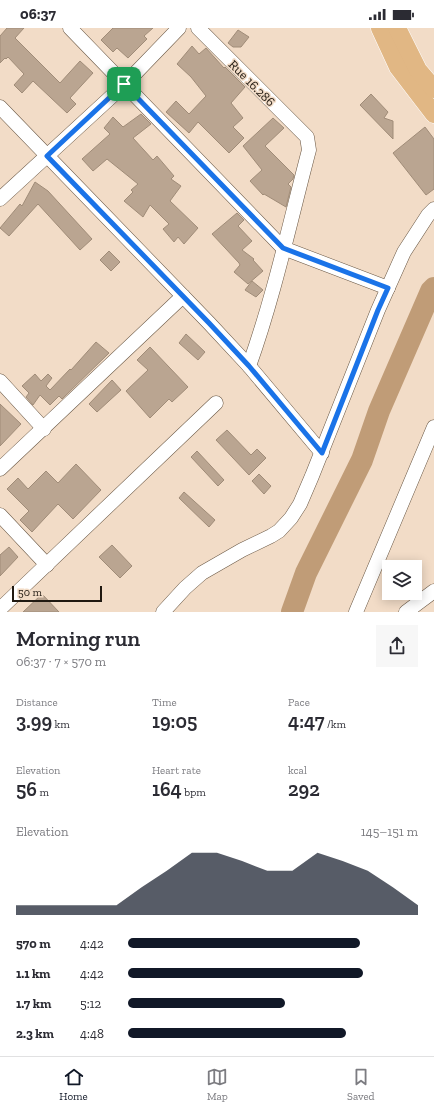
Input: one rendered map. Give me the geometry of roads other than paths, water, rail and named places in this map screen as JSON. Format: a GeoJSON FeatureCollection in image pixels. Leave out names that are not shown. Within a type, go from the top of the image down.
{"type":"FeatureCollection","features":[{"type":"Feature","properties":{"kind":"main road"},"geometry":{"type":"LineString","coordinates":[[380,28],[398,67],[434,114]]}},
{"type":"Feature","properties":{"kind":"main road"},"geometry":{"type":"LineString","coordinates":[[398,28],[418,70],[434,89]]}},
{"type":"Feature","properties":{"kind":"street"},"geometry":{"type":"LineString","coordinates":[[70,28],[283,248],[388,288]]}},
{"type":"Feature","properties":{"kind":"street"},"geometry":{"type":"LineString","coordinates":[[0,198],[124,84],[179,28]]}},
{"type":"Feature","properties":{"kind":"street","name":"Rue 16.286"},"geometry":{"type":"LineString","coordinates":[[198,28],[307,137],[309,150],[283,248]]}},
{"type":"Feature","properties":{"kind":"street"},"geometry":{"type":"LineString","coordinates":[[0,107],[184,296],[249,366],[322,453]]}},
{"type":"Feature","properties":{"kind":"street"},"geometry":{"type":"LineString","coordinates":[[163,612],[185,588],[202,573],[221,561],[279,531],[291,518],[300,504],[322,453],[378,310],[404,252],[428,215],[434,209]]}},
{"type":"Feature","properties":{"kind":"street"},"geometry":{"type":"LineString","coordinates":[[249,366],[264,322],[283,248]]}},
{"type":"Feature","properties":{"kind":"street"},"geometry":{"type":"LineString","coordinates":[[0,469],[184,296]]}},
{"type":"Feature","properties":{"kind":"street"},"geometry":{"type":"LineString","coordinates":[[0,381],[44,428]]}},
{"type":"Feature","properties":{"kind":"street"},"geometry":{"type":"LineString","coordinates":[[0,609],[216,403]]}},
{"type":"Feature","properties":{"kind":"street"},"geometry":{"type":"LineString","coordinates":[[356,612],[434,427]]}},
{"type":"Feature","properties":{"kind":"street"},"geometry":{"type":"LineString","coordinates":[[0,515],[47,565]]}},
{"type":"Feature","properties":{"kind":"street"},"geometry":{"type":"LineString","coordinates":[[406,612],[434,591]]}},
{"type":"Feature","properties":{"kind":"waterway"},"geometry":{"type":"LineString","coordinates":[[292,612],[306,573],[362,460],[379,411],[431,291],[434,288]]}}]}
